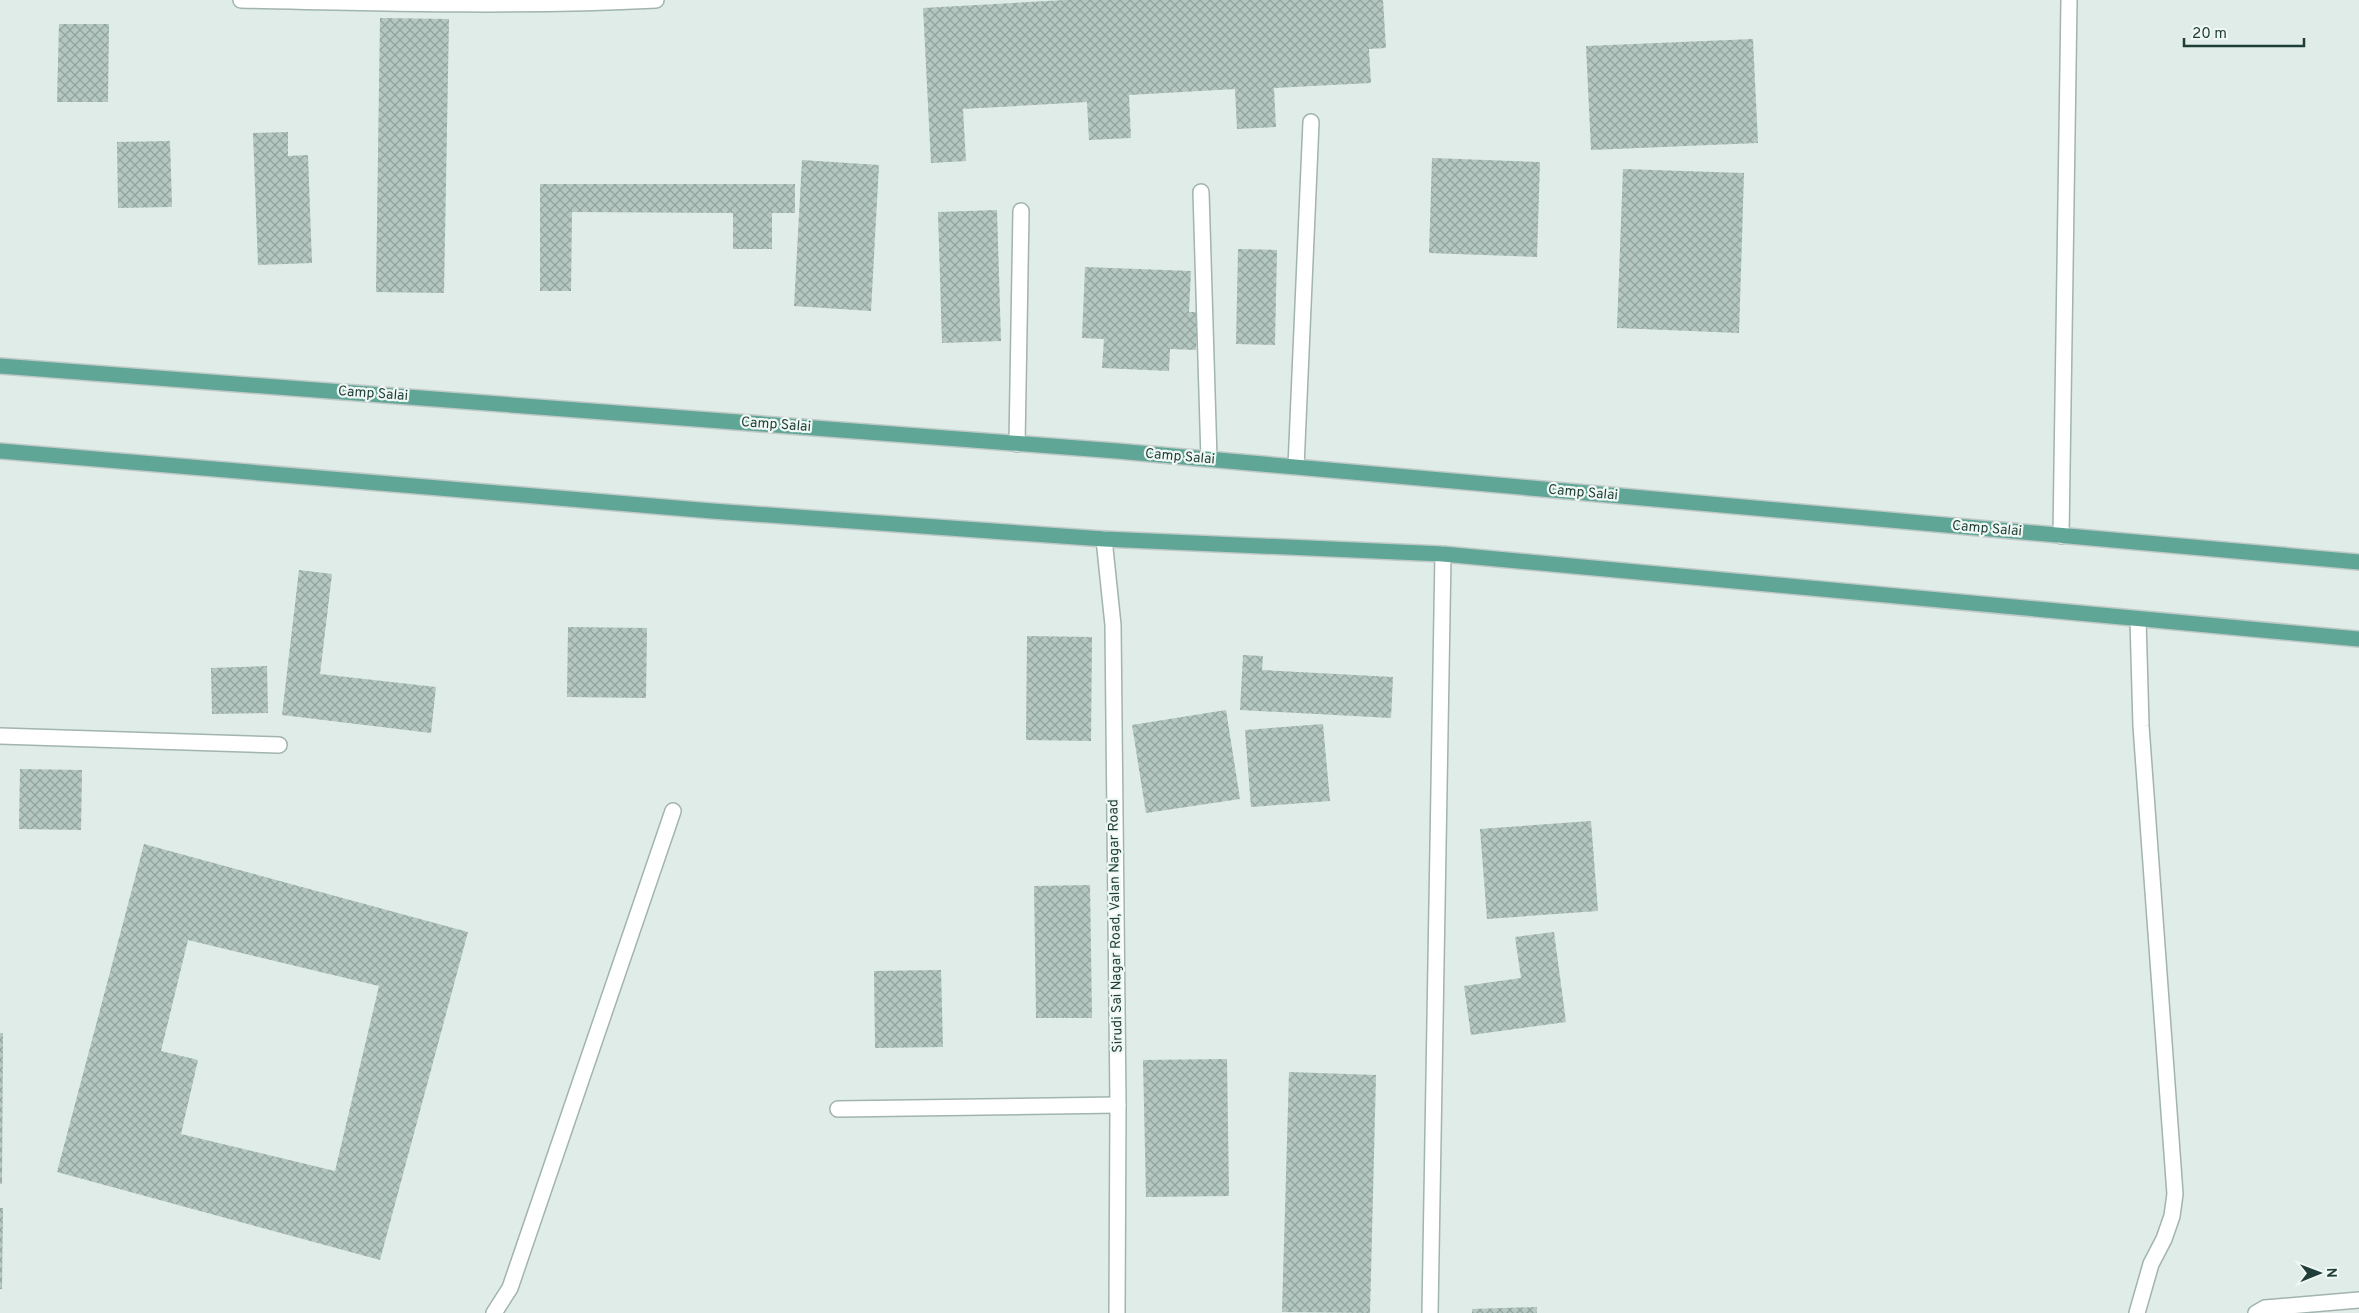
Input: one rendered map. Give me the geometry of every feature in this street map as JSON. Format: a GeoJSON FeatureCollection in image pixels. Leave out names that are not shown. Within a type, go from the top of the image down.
{"type":"FeatureCollection","features":[{"type":"Feature","properties":{"kind":"main road","name":"Camp Salai"},"geometry":{"type":"LineString","coordinates":[[0,366],[1209,459],[2359,562]]}},
{"type":"Feature","properties":{"kind":"main road"},"geometry":{"type":"LineString","coordinates":[[0,451],[712,511],[1104,539],[1443,554],[2359,639]]}},
{"type":"Feature","properties":{"kind":"street"},"geometry":{"type":"LineString","coordinates":[[241,0],[592,3],[656,0]]}},
{"type":"Feature","properties":{"kind":"street"},"geometry":{"type":"LineString","coordinates":[[2062,536],[2069,0]]}},
{"type":"Feature","properties":{"kind":"street"},"geometry":{"type":"LineString","coordinates":[[1296,467],[1311,122]]}},
{"type":"Feature","properties":{"kind":"street"},"geometry":{"type":"LineString","coordinates":[[1201,192],[1209,459]]}},
{"type":"Feature","properties":{"kind":"street"},"geometry":{"type":"LineString","coordinates":[[1017,444],[1021,211]]}},
{"type":"Feature","properties":{"kind":"street","name":"Sirudi Sai Nagar Road, Valan Nagar Road"},"geometry":{"type":"LineString","coordinates":[[1104,539],[1113,625],[1118,1105],[1117,1313]]}},
{"type":"Feature","properties":{"kind":"street"},"geometry":{"type":"LineString","coordinates":[[1430,1313],[1443,554]]}},
{"type":"Feature","properties":{"kind":"street"},"geometry":{"type":"LineString","coordinates":[[2137,1313],[2152,1264],[2172,1216],[2175,1194],[2141,726],[2138,619]]}},
{"type":"Feature","properties":{"kind":"street"},"geometry":{"type":"LineString","coordinates":[[0,736],[279,745]]}},
{"type":"Feature","properties":{"kind":"street"},"geometry":{"type":"LineString","coordinates":[[494,1313],[510,1288],[673,812]]}},
{"type":"Feature","properties":{"kind":"street"},"geometry":{"type":"LineString","coordinates":[[838,1109],[1118,1105]]}},
{"type":"Feature","properties":{"kind":"street"},"geometry":{"type":"LineString","coordinates":[[2256,1313],[2265,1308],[2359,1300]]}},
{"type":"Feature","properties":{"kind":"building"},"geometry":{"type":"Polygon","coordinates":[[[1065,0],[1383,0],[1386,48],[1369,49],[1371,83],[1274,88],[1276,127],[1237,129],[1235,89],[1129,95],[1131,138],[1089,140],[1087,102],[963,109],[966,161],[931,163],[923,8],[1065,0]]]}},
{"type":"Feature","properties":{"kind":"building"},"geometry":{"type":"Polygon","coordinates":[[[380,18],[449,19],[444,293],[376,292],[380,18]]]}},
{"type":"Feature","properties":{"kind":"building"},"geometry":{"type":"Polygon","coordinates":[[[59,24],[109,24],[108,102],[57,102],[59,24]]]}},
{"type":"Feature","properties":{"kind":"building"},"geometry":{"type":"Polygon","coordinates":[[[1753,39],[1758,143],[1591,150],[1586,46],[1753,39]]]}},
{"type":"Feature","properties":{"kind":"building"},"geometry":{"type":"Polygon","coordinates":[[[288,132],[288,156],[308,155],[312,263],[258,265],[253,133],[288,132]]]}},
{"type":"Feature","properties":{"kind":"building"},"geometry":{"type":"Polygon","coordinates":[[[170,141],[172,207],[118,208],[117,142],[170,141]]]}},
{"type":"Feature","properties":{"kind":"building"},"geometry":{"type":"Polygon","coordinates":[[[1432,158],[1540,162],[1537,257],[1429,253],[1432,158]]]}},
{"type":"Feature","properties":{"kind":"building"},"geometry":{"type":"Polygon","coordinates":[[[802,160],[879,165],[871,311],[794,306],[802,160]]]}},
{"type":"Feature","properties":{"kind":"building"},"geometry":{"type":"Polygon","coordinates":[[[1623,169],[1744,173],[1739,333],[1617,328],[1623,169]]]}},
{"type":"Feature","properties":{"kind":"building"},"geometry":{"type":"Polygon","coordinates":[[[540,184],[795,184],[795,213],[772,213],[772,249],[733,249],[733,213],[572,212],[571,291],[540,291],[540,184]]]}},
{"type":"Feature","properties":{"kind":"building"},"geometry":{"type":"Polygon","coordinates":[[[997,210],[1001,341],[942,343],[938,212],[997,210]]]}},
{"type":"Feature","properties":{"kind":"building"},"geometry":{"type":"Polygon","coordinates":[[[1238,249],[1277,250],[1275,345],[1236,344],[1238,249]]]}},
{"type":"Feature","properties":{"kind":"building"},"geometry":{"type":"Polygon","coordinates":[[[1085,267],[1191,271],[1189,312],[1198,312],[1196,350],[1170,349],[1169,371],[1102,368],[1104,339],[1082,338],[1085,267]]]}},
{"type":"Feature","properties":{"kind":"building"},"geometry":{"type":"Polygon","coordinates":[[[299,570],[332,574],[320,674],[436,687],[431,733],[282,715],[299,570]]]}},
{"type":"Feature","properties":{"kind":"building"},"geometry":{"type":"Polygon","coordinates":[[[568,627],[647,628],[646,698],[567,697],[568,627]]]}},
{"type":"Feature","properties":{"kind":"building"},"geometry":{"type":"Polygon","coordinates":[[[1027,636],[1092,637],[1091,741],[1026,740],[1027,636]]]}},
{"type":"Feature","properties":{"kind":"building"},"geometry":{"type":"Polygon","coordinates":[[[1243,655],[1263,656],[1262,670],[1393,677],[1391,718],[1240,710],[1243,655]]]}},
{"type":"Feature","properties":{"kind":"building"},"geometry":{"type":"Polygon","coordinates":[[[267,666],[268,713],[212,714],[211,668],[267,666]]]}},
{"type":"Feature","properties":{"kind":"building"},"geometry":{"type":"Polygon","coordinates":[[[1226,710],[1240,799],[1146,813],[1132,725],[1226,710]]]}},
{"type":"Feature","properties":{"kind":"building"},"geometry":{"type":"Polygon","coordinates":[[[1323,724],[1330,801],[1251,807],[1245,730],[1323,724]]]}},
{"type":"Feature","properties":{"kind":"building"},"geometry":{"type":"Polygon","coordinates":[[[20,769],[82,770],[81,830],[19,829],[20,769]]]}},
{"type":"Feature","properties":{"kind":"building"},"geometry":{"type":"Polygon","coordinates":[[[1591,821],[1598,911],[1487,919],[1480,829],[1591,821]]]}},
{"type":"Feature","properties":{"kind":"building"},"geometry":{"type":"Polygon","coordinates":[[[144,844],[468,932],[380,1260],[57,1172],[144,844]],[[188,940],[161,1051],[198,1060],[181,1134],[335,1171],[379,986],[188,940]]]}},
{"type":"Feature","properties":{"kind":"building"},"geometry":{"type":"Polygon","coordinates":[[[1090,885],[1092,1018],[1036,1018],[1034,886],[1090,885]]]}},
{"type":"Feature","properties":{"kind":"building"},"geometry":{"type":"Polygon","coordinates":[[[1554,932],[1566,1022],[1471,1035],[1464,986],[1521,978],[1515,937],[1554,932]]]}},
{"type":"Feature","properties":{"kind":"building"},"geometry":{"type":"Polygon","coordinates":[[[941,970],[943,1047],[875,1048],[874,971],[941,970]]]}},
{"type":"Feature","properties":{"kind":"building"},"geometry":{"type":"Polygon","coordinates":[[[0,1033],[3,1033],[2,1184],[0,1184],[0,1033]]]}},
{"type":"Feature","properties":{"kind":"building"},"geometry":{"type":"Polygon","coordinates":[[[1227,1059],[1229,1196],[1146,1197],[1143,1060],[1227,1059]]]}},
{"type":"Feature","properties":{"kind":"building"},"geometry":{"type":"Polygon","coordinates":[[[1289,1072],[1376,1075],[1370,1313],[1282,1312],[1289,1072]]]}},
{"type":"Feature","properties":{"kind":"building"},"geometry":{"type":"Polygon","coordinates":[[[0,1208],[3,1208],[2,1289],[0,1289],[0,1208]]]}},
{"type":"Feature","properties":{"kind":"building"},"geometry":{"type":"Polygon","coordinates":[[[1537,1307],[1537,1313],[1472,1313],[1472,1309],[1537,1307]]]}}]}
